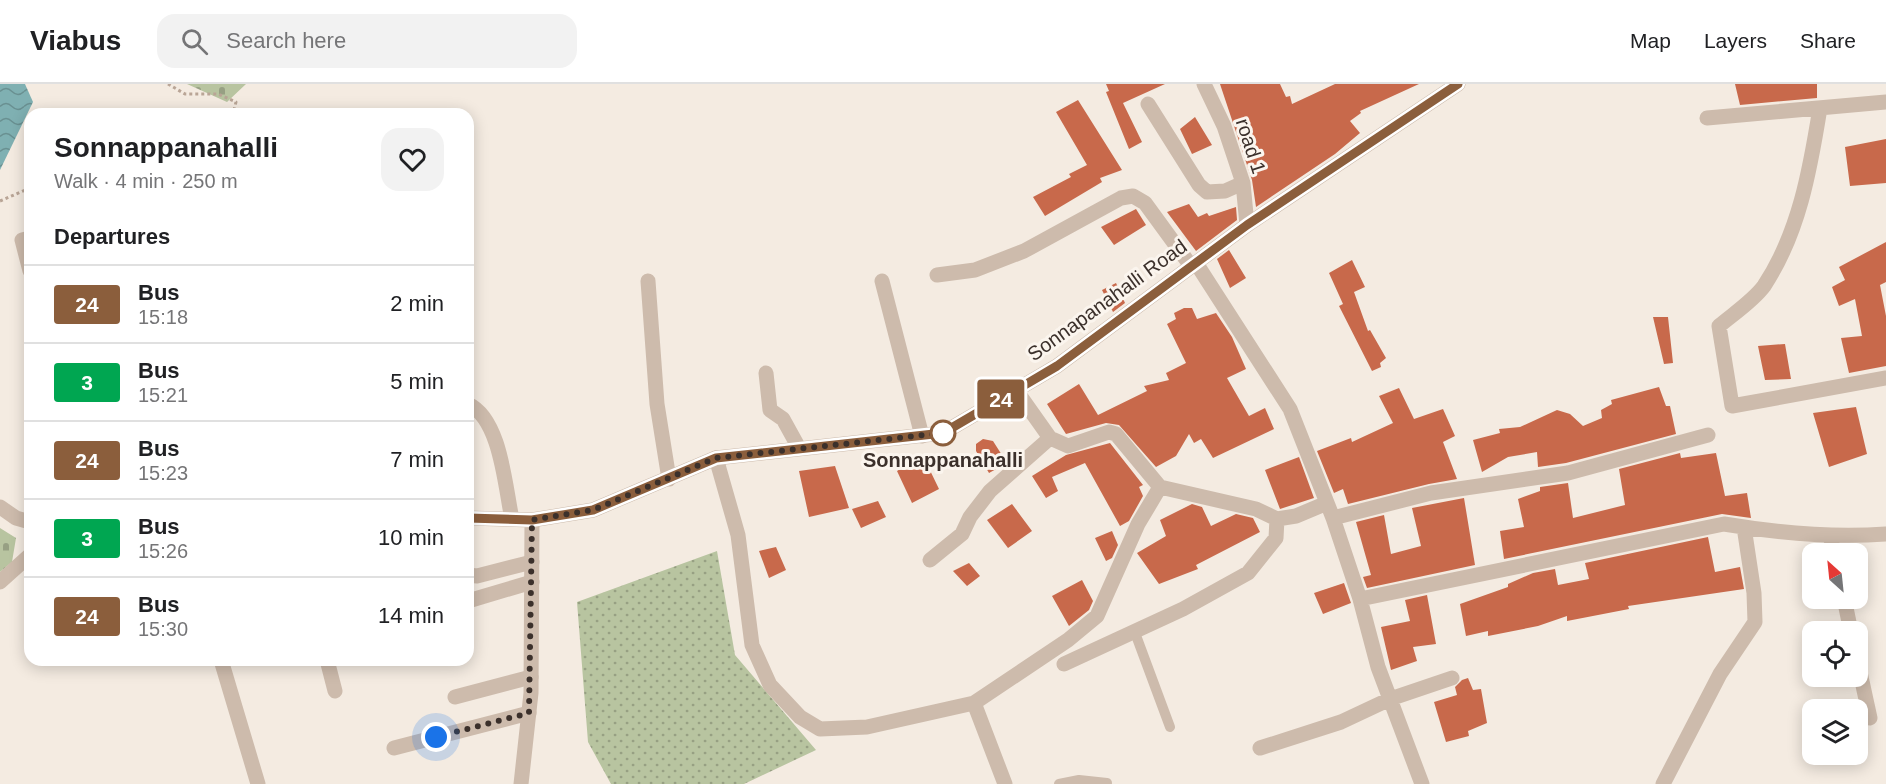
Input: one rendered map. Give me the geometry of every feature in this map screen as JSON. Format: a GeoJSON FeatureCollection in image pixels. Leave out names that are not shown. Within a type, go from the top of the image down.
{"type":"FeatureCollection","features":[{"type":"Feature","properties":{"kind":"street","name":"road 1"},"geometry":{"type":"LineString","coordinates":[[1204,84],[1224,126],[1243,183],[1247,225]]}},
{"type":"Feature","properties":{"kind":"street","name":"Sonnapanahalli Road"},"geometry":{"type":"LineString","coordinates":[[474,518],[532,520],[593,510],[716,458],[943,433],[1057,366],[1247,225],[1458,84]]}},
{"type":"Feature","properties":{"kind":"street"},"geometry":{"type":"LineString","coordinates":[[1707,118],[1886,102]]}},
{"type":"Feature","properties":{"kind":"street"},"geometry":{"type":"LineString","coordinates":[[1148,104],[1199,185],[1207,192],[1225,191],[1243,183]]}},
{"type":"Feature","properties":{"kind":"street"},"geometry":{"type":"LineString","coordinates":[[1820,108],[1809,174],[1790,236],[1762,288],[1719,326],[1732,406],[1886,378]]}},
{"type":"Feature","properties":{"kind":"street"},"geometry":{"type":"LineString","coordinates":[[937,275],[975,270],[1024,251],[1121,198],[1133,196],[1145,203],[1194,264],[1290,409],[1333,518],[1360,599],[1378,667],[1422,784]]}},
{"type":"Feature","properties":{"kind":"street"},"geometry":{"type":"LineString","coordinates":[[648,281],[657,404],[669,479]]}},
{"type":"Feature","properties":{"kind":"street"},"geometry":{"type":"LineString","coordinates":[[882,281],[922,436]]}},
{"type":"Feature","properties":{"kind":"street"},"geometry":{"type":"LineString","coordinates":[[766,373],[770,410],[783,419],[799,448]]}},
{"type":"Feature","properties":{"kind":"street"},"geometry":{"type":"LineString","coordinates":[[1016,390],[1050,438],[1068,446],[1109,432],[1116,434],[1160,487],[1245,506],[1277,519],[1296,516],[1327,503]]}},
{"type":"Feature","properties":{"kind":"street"},"geometry":{"type":"LineString","coordinates":[[474,407],[495,436],[512,519]]}},
{"type":"Feature","properties":{"kind":"street"},"geometry":{"type":"LineString","coordinates":[[1333,518],[1431,493],[1568,473],[1708,435]]}},
{"type":"Feature","properties":{"kind":"street"},"geometry":{"type":"LineString","coordinates":[[930,560],[962,534],[970,517],[990,491],[1050,438]]}},
{"type":"Feature","properties":{"kind":"street"},"geometry":{"type":"LineString","coordinates":[[716,458],[738,535],[752,645],[770,685],[800,717],[820,729],[867,727],[974,703],[1068,640],[1096,616],[1138,524],[1160,487]]}},
{"type":"Feature","properties":{"kind":"street"},"geometry":{"type":"LineString","coordinates":[[0,507],[16,518],[24,520]]}},
{"type":"Feature","properties":{"kind":"street"},"geometry":{"type":"LineString","coordinates":[[1064,664],[1183,609],[1248,573],[1276,538],[1277,519]]}},
{"type":"Feature","properties":{"kind":"street"},"geometry":{"type":"LineString","coordinates":[[522,784],[531,677],[532,520]]}},
{"type":"Feature","properties":{"kind":"street"},"geometry":{"type":"LineString","coordinates":[[1360,599],[1724,524],[1778,533],[1886,534]]}},
{"type":"Feature","properties":{"kind":"street"},"geometry":{"type":"LineString","coordinates":[[1663,784],[1720,674],[1755,622],[1754,592],[1744,527]]}},
{"type":"Feature","properties":{"kind":"street"},"geometry":{"type":"LineString","coordinates":[[1830,535],[1832,543]]}},
{"type":"Feature","properties":{"kind":"street"},"geometry":{"type":"LineString","coordinates":[[0,582],[24,560]]}},
{"type":"Feature","properties":{"kind":"street"},"geometry":{"type":"LineString","coordinates":[[474,576],[532,562]]}},
{"type":"Feature","properties":{"kind":"street"},"geometry":{"type":"LineString","coordinates":[[474,599],[532,582]]}},
{"type":"Feature","properties":{"kind":"street"},"geometry":{"type":"LineString","coordinates":[[223,666],[258,784]]}},
{"type":"Feature","properties":{"kind":"street"},"geometry":{"type":"LineString","coordinates":[[329,666],[335,691]]}},
{"type":"Feature","properties":{"kind":"street"},"geometry":{"type":"LineString","coordinates":[[455,697],[531,677]]}},
{"type":"Feature","properties":{"kind":"street"},"geometry":{"type":"LineString","coordinates":[[1260,748],[1341,722],[1390,699],[1452,678]]}},
{"type":"Feature","properties":{"kind":"street"},"geometry":{"type":"LineString","coordinates":[[1863,687],[1870,718]]}},
{"type":"Feature","properties":{"kind":"street"},"geometry":{"type":"LineString","coordinates":[[974,703],[1005,784]]}},
{"type":"Feature","properties":{"kind":"street"},"geometry":{"type":"LineString","coordinates":[[394,748],[529,713]]}},
{"type":"Feature","properties":{"kind":"lane"},"geometry":{"type":"LineString","coordinates":[[1134,630],[1170,727]]}},
{"type":"Feature","properties":{"kind":"lane"},"geometry":{"type":"LineString","coordinates":[[1059,784],[1079,780],[1107,783]]}},
{"type":"Feature","properties":{"kind":"path"},"geometry":{"type":"LineString","coordinates":[[168,84],[185,94],[218,94],[236,102],[234,108]]}},
{"type":"Feature","properties":{"kind":"path"},"geometry":{"type":"LineString","coordinates":[[0,201],[24,191]]}},
{"type":"Feature","properties":{"kind":"green space"},"geometry":{"type":"Polygon","coordinates":[[[187,84],[246,84],[227,102],[187,84]]]}},
{"type":"Feature","properties":{"kind":"green space"},"geometry":{"type":"Polygon","coordinates":[[[0,528],[16,538],[12,562],[0,572],[0,528]]]}},
{"type":"Feature","properties":{"kind":"green space"},"geometry":{"type":"Polygon","coordinates":[[[717,551],[735,655],[816,750],[744,784],[611,784],[588,742],[577,602],[717,551]]]}},
{"type":"Feature","properties":{"kind":"water"},"geometry":{"type":"Polygon","coordinates":[[[0,84],[25,84],[33,102],[30,108],[24,108],[24,121],[0,170],[0,84]]]}},
{"type":"Feature","properties":{"kind":"building"},"geometry":{"type":"Polygon","coordinates":[[[1106,84],[1165,84],[1123,103],[1142,142],[1129,149],[1106,92],[1109,91],[1106,84]]]}},
{"type":"Feature","properties":{"kind":"building"},"geometry":{"type":"Polygon","coordinates":[[[1220,84],[1280,84],[1286,97],[1290,96],[1292,104],[1335,84],[1419,84],[1360,111],[1361,113],[1350,121],[1360,133],[1335,154],[1256,207],[1252,180],[1220,84]]]}},
{"type":"Feature","properties":{"kind":"building"},"geometry":{"type":"Polygon","coordinates":[[[1735,84],[1817,84],[1817,98],[1740,105],[1735,84]]]}},
{"type":"Feature","properties":{"kind":"building"},"geometry":{"type":"Polygon","coordinates":[[[1078,100],[1122,170],[1100,178],[1102,182],[1045,216],[1033,197],[1071,177],[1069,174],[1087,165],[1056,112],[1078,100]]]}},
{"type":"Feature","properties":{"kind":"building"},"geometry":{"type":"Polygon","coordinates":[[[1195,117],[1212,145],[1192,154],[1180,129],[1195,117]]]}},
{"type":"Feature","properties":{"kind":"building"},"geometry":{"type":"Polygon","coordinates":[[[1886,139],[1886,183],[1850,186],[1845,147],[1886,139]]]}},
{"type":"Feature","properties":{"kind":"building"},"geometry":{"type":"Polygon","coordinates":[[[1189,204],[1198,217],[1207,213],[1209,216],[1236,207],[1237,220],[1196,251],[1167,212],[1189,204]]]}},
{"type":"Feature","properties":{"kind":"building"},"geometry":{"type":"Polygon","coordinates":[[[1136,209],[1146,225],[1114,245],[1101,227],[1136,209]]]}},
{"type":"Feature","properties":{"kind":"building"},"geometry":{"type":"Polygon","coordinates":[[[1886,242],[1886,282],[1880,285],[1886,316],[1886,366],[1849,373],[1841,338],[1862,336],[1855,299],[1839,306],[1832,287],[1845,280],[1839,267],[1886,242]]]}},
{"type":"Feature","properties":{"kind":"building"},"geometry":{"type":"Polygon","coordinates":[[[1229,250],[1246,278],[1230,288],[1217,259],[1229,250]]]}},
{"type":"Feature","properties":{"kind":"building"},"geometry":{"type":"Polygon","coordinates":[[[1352,260],[1365,287],[1354,292],[1368,331],[1370,330],[1386,358],[1380,363],[1381,367],[1372,371],[1339,306],[1343,304],[1329,273],[1352,260]]]}},
{"type":"Feature","properties":{"kind":"building"},"geometry":{"type":"Polygon","coordinates":[[[1116,283],[1125,303],[1113,312],[1102,290],[1116,283]]]}},
{"type":"Feature","properties":{"kind":"building"},"geometry":{"type":"Polygon","coordinates":[[[1184,308],[1192,308],[1197,319],[1216,313],[1232,337],[1246,369],[1227,378],[1249,416],[1265,408],[1274,429],[1213,458],[1201,439],[1194,443],[1189,434],[1176,456],[1156,467],[1119,425],[1106,423],[1066,434],[1047,404],[1079,384],[1098,415],[1147,391],[1144,386],[1169,380],[1166,373],[1186,363],[1167,324],[1176,319],[1174,313],[1184,308]]]}},
{"type":"Feature","properties":{"kind":"building"},"geometry":{"type":"Polygon","coordinates":[[[1653,317],[1668,317],[1673,363],[1664,364],[1653,317]]]}},
{"type":"Feature","properties":{"kind":"building"},"geometry":{"type":"Polygon","coordinates":[[[1785,344],[1791,379],[1765,380],[1758,346],[1785,344]]]}},
{"type":"Feature","properties":{"kind":"building"},"geometry":{"type":"Polygon","coordinates":[[[1659,387],[1666,406],[1670,406],[1676,434],[1566,463],[1538,467],[1537,452],[1508,457],[1482,472],[1473,440],[1500,433],[1499,429],[1520,427],[1557,410],[1570,414],[1583,426],[1602,418],[1601,410],[1612,404],[1611,400],[1659,387]]]}},
{"type":"Feature","properties":{"kind":"building"},"geometry":{"type":"Polygon","coordinates":[[[1399,388],[1414,419],[1443,409],[1455,436],[1443,442],[1457,479],[1348,504],[1343,489],[1334,493],[1317,451],[1351,438],[1352,442],[1393,423],[1379,396],[1399,388]]]}},
{"type":"Feature","properties":{"kind":"building"},"geometry":{"type":"Polygon","coordinates":[[[1856,407],[1867,454],[1829,467],[1813,413],[1856,407]]]}},
{"type":"Feature","properties":{"kind":"building"},"geometry":{"type":"Polygon","coordinates":[[[983,439],[993,441],[1007,463],[989,473],[976,451],[976,444],[983,439]]]}},
{"type":"Feature","properties":{"kind":"building"},"geometry":{"type":"Polygon","coordinates":[[[1110,443],[1143,485],[1139,487],[1143,496],[1129,521],[1120,526],[1085,463],[1052,477],[1058,491],[1046,498],[1032,476],[1066,455],[1110,443]]]}},
{"type":"Feature","properties":{"kind":"building"},"geometry":{"type":"Polygon","coordinates":[[[1680,453],[1681,458],[1716,453],[1725,496],[1747,493],[1751,518],[1722,514],[1504,559],[1500,531],[1524,527],[1518,499],[1540,491],[1540,487],[1568,483],[1573,518],[1625,505],[1619,469],[1680,453]]]}},
{"type":"Feature","properties":{"kind":"building"},"geometry":{"type":"Polygon","coordinates":[[[1299,457],[1314,498],[1280,509],[1265,470],[1299,457]]]}},
{"type":"Feature","properties":{"kind":"building"},"geometry":{"type":"Polygon","coordinates":[[[924,458],[939,489],[912,503],[897,471],[905,466],[905,459],[924,458]]]}},
{"type":"Feature","properties":{"kind":"building"},"geometry":{"type":"Polygon","coordinates":[[[835,466],[849,508],[809,517],[799,471],[835,466]]]}},
{"type":"Feature","properties":{"kind":"building"},"geometry":{"type":"Polygon","coordinates":[[[1464,498],[1475,565],[1367,588],[1363,577],[1371,575],[1356,522],[1384,515],[1391,554],[1421,546],[1412,508],[1464,498]]]}},
{"type":"Feature","properties":{"kind":"building"},"geometry":{"type":"Polygon","coordinates":[[[878,501],[886,517],[861,528],[852,509],[878,501]]]}},
{"type":"Feature","properties":{"kind":"building"},"geometry":{"type":"Polygon","coordinates":[[[1012,504],[1032,531],[1008,548],[987,520],[1012,504]]]}},
{"type":"Feature","properties":{"kind":"building"},"geometry":{"type":"Polygon","coordinates":[[[1192,504],[1202,507],[1211,526],[1236,514],[1253,518],[1260,532],[1196,565],[1198,569],[1159,584],[1137,553],[1166,536],[1160,520],[1192,504]]]}},
{"type":"Feature","properties":{"kind":"building"},"geometry":{"type":"Polygon","coordinates":[[[1112,531],[1118,545],[1112,558],[1106,561],[1095,538],[1112,531]]]}},
{"type":"Feature","properties":{"kind":"building"},"geometry":{"type":"Polygon","coordinates":[[[1708,537],[1715,572],[1740,567],[1744,589],[1628,606],[1629,609],[1567,621],[1567,616],[1538,626],[1488,636],[1488,631],[1466,636],[1460,604],[1508,587],[1508,584],[1533,573],[1555,569],[1558,585],[1589,579],[1585,563],[1708,537]]]}},
{"type":"Feature","properties":{"kind":"building"},"geometry":{"type":"Polygon","coordinates":[[[776,547],[786,570],[769,578],[759,551],[776,547]]]}},
{"type":"Feature","properties":{"kind":"building"},"geometry":{"type":"Polygon","coordinates":[[[969,563],[980,576],[967,586],[953,571],[969,563]]]}},
{"type":"Feature","properties":{"kind":"building"},"geometry":{"type":"Polygon","coordinates":[[[1082,580],[1093,601],[1089,610],[1069,626],[1052,596],[1082,580]]]}},
{"type":"Feature","properties":{"kind":"building"},"geometry":{"type":"Polygon","coordinates":[[[1344,583],[1351,603],[1323,614],[1314,593],[1344,583]]]}},
{"type":"Feature","properties":{"kind":"building"},"geometry":{"type":"Polygon","coordinates":[[[1427,595],[1436,644],[1413,647],[1417,661],[1391,670],[1381,627],[1410,621],[1405,600],[1427,595]]]}},
{"type":"Feature","properties":{"kind":"building"},"geometry":{"type":"Polygon","coordinates":[[[1468,678],[1473,690],[1481,689],[1487,723],[1468,731],[1469,736],[1446,742],[1434,702],[1457,695],[1455,687],[1468,678]]]}},
{"type":"Feature","properties":{"kind":"bus line","name":"24"},"geometry":{"type":"LineString","coordinates":[[474,518],[532,520],[593,510],[716,458],[943,433],[1057,366],[1247,225],[1458,84]]}},
{"type":"Feature","properties":{"kind":"place","name":"Sonnappanahalli"},"geometry":{"type":"Point","coordinates":[943,433]}},
{"type":"Feature","properties":{"kind":"route"},"geometry":{"type":"LineString","coordinates":[[436,737],[529,713],[532,520],[593,510],[716,458],[943,433]]}}]}
